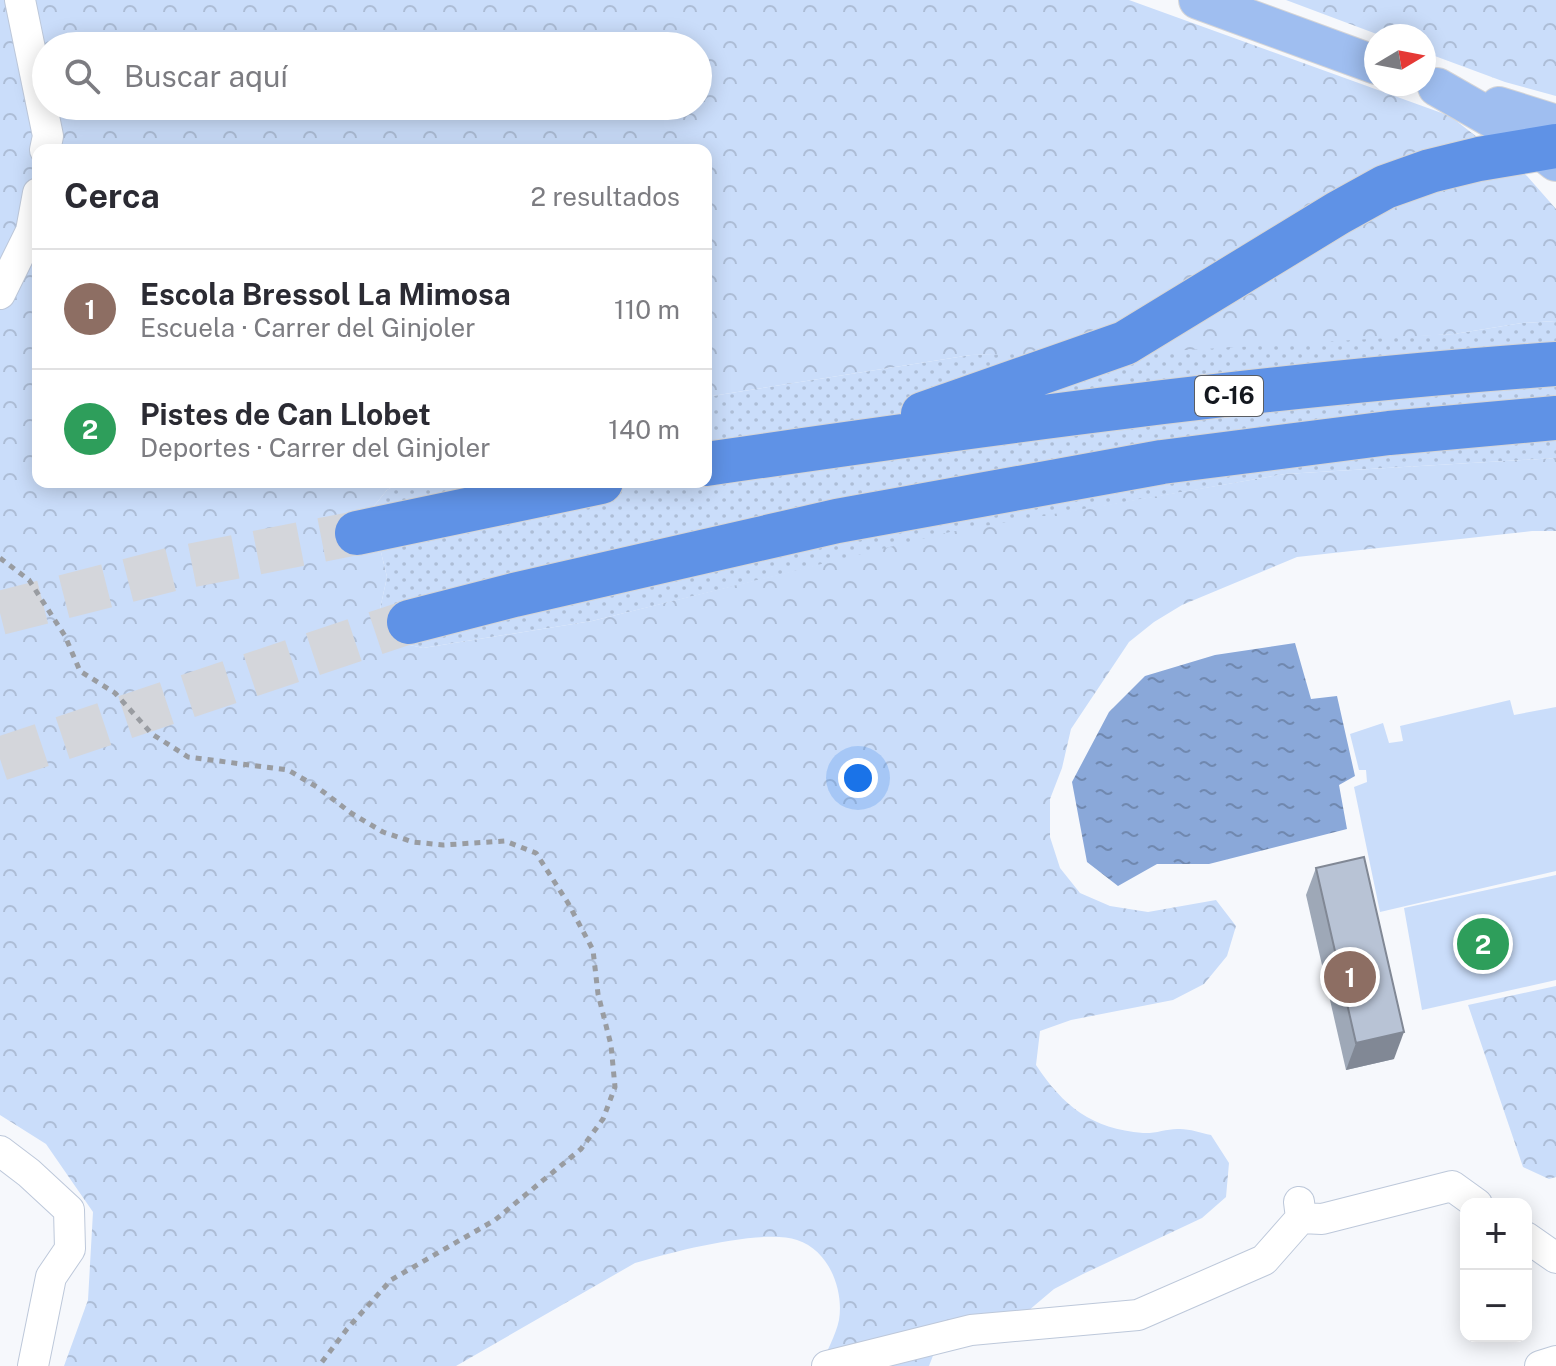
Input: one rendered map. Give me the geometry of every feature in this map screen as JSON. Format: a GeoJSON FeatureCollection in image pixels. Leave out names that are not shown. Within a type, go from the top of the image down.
{"type":"FeatureCollection","features":[{"type":"Feature","properties":{"kind":"highway"},"geometry":{"type":"LineString","coordinates":[[797,450],[976,398],[1125,343],[1385,187],[1442,168],[1552,145]]}},
{"type":"Feature","properties":{"kind":"highway","name":"C-16"},"geometry":{"type":"LineString","coordinates":[[712,463],[1264,392],[1556,364]]}},
{"type":"Feature","properties":{"kind":"highway","name":"C-16"},"geometry":{"type":"LineString","coordinates":[[409,622],[837,521],[1162,462],[1389,433],[1556,418]]}},
{"type":"Feature","properties":{"kind":"highway"},"geometry":{"type":"LineString","coordinates":[[1389,433],[1556,432]]}},
{"type":"Feature","properties":{"kind":"highway"},"geometry":{"type":"LineString","coordinates":[[357,533],[572,488]]}},
{"type":"Feature","properties":{"kind":"main road"},"geometry":{"type":"LineString","coordinates":[[1198,0],[1364,61]]}},
{"type":"Feature","properties":{"kind":"main road"},"geometry":{"type":"LineString","coordinates":[[1436,87],[1552,145]]}},
{"type":"Feature","properties":{"kind":"street"},"geometry":{"type":"LineString","coordinates":[[20,0],[32,58]]}},
{"type":"Feature","properties":{"kind":"street"},"geometry":{"type":"LineString","coordinates":[[45,120],[46,144]]}},
{"type":"Feature","properties":{"kind":"street"},"geometry":{"type":"LineString","coordinates":[[0,294],[32,226]]}},
{"type":"Feature","properties":{"kind":"street"},"geometry":{"type":"LineString","coordinates":[[0,1151],[69,1210],[70,1249],[51,1277],[33,1366]]}},
{"type":"Feature","properties":{"kind":"street"},"geometry":{"type":"LineString","coordinates":[[827,1366],[971,1330],[1138,1315],[1264,1260],[1300,1210],[1322,1219],[1452,1186],[1469,1198]]}},
{"type":"Feature","properties":{"kind":"street"},"geometry":{"type":"LineString","coordinates":[[1532,1241],[1556,1258]]}},
{"type":"Feature","properties":{"kind":"street"},"geometry":{"type":"LineString","coordinates":[[1540,1366],[1556,1361]]}},
{"type":"Feature","properties":{"kind":"path"},"geometry":{"type":"LineString","coordinates":[[0,558],[29,580],[65,636],[80,671],[115,693],[152,734],[164,742],[188,757],[288,770],[372,826],[413,842],[443,845],[505,841],[536,853],[593,950],[598,994],[611,1045],[615,1087],[603,1119],[581,1149],[495,1220],[391,1280],[319,1366]]}},
{"type":"Feature","properties":{"kind":"green space"},"geometry":{"type":"Polygon","coordinates":[[[0,0],[1129,0],[1364,85],[1364,96],[1395,96],[1450,116],[1527,176],[1556,209],[1556,321],[1454,334],[1187,350],[971,355],[712,396],[712,144],[32,144],[32,488],[390,488],[365,517],[379,544],[387,577],[380,609],[392,641],[423,648],[592,621],[950,532],[1285,474],[1556,458],[1556,531],[1297,557],[1182,605],[1129,642],[1071,729],[1062,768],[1050,799],[1050,837],[1060,868],[1080,893],[1110,906],[1148,912],[1216,900],[1236,926],[1227,956],[1204,984],[1173,1000],[1071,1020],[1040,1031],[1036,1065],[1068,1103],[1094,1121],[1125,1131],[1152,1133],[1180,1129],[1211,1135],[1229,1163],[1226,1197],[1202,1218],[1054,1289],[1028,1311],[934,1353],[929,1366],[821,1366],[839,1320],[839,1296],[832,1272],[818,1252],[808,1245],[782,1237],[762,1237],[717,1243],[635,1263],[456,1366],[64,1366],[88,1300],[93,1212],[46,1144],[0,1115],[0,0]]]}},
{"type":"Feature","properties":{"kind":"green space"},"geometry":{"type":"Polygon","coordinates":[[[1286,0],[1556,0],[1556,96],[1505,82],[1436,56],[1436,24],[1364,24],[1364,29],[1286,0]]]}},
{"type":"Feature","properties":{"kind":"green space"},"geometry":{"type":"Polygon","coordinates":[[[1556,321],[1556,458],[1285,474],[950,533],[592,621],[423,648],[392,641],[380,609],[387,577],[379,544],[365,517],[387,490],[712,488],[712,396],[971,355],[1454,334],[1556,321]]]}},
{"type":"Feature","properties":{"kind":"green space"},"geometry":{"type":"Polygon","coordinates":[[[1510,700],[1514,715],[1556,707],[1556,871],[1380,912],[1354,787],[1367,782],[1366,770],[1359,770],[1350,734],[1383,723],[1389,743],[1403,741],[1400,726],[1510,700]]]}},
{"type":"Feature","properties":{"kind":"green space"},"geometry":{"type":"Polygon","coordinates":[[[1556,875],[1556,980],[1422,1010],[1404,908],[1556,875]]]}},
{"type":"Feature","properties":{"kind":"green space"},"geometry":{"type":"Polygon","coordinates":[[[1556,986],[1556,1177],[1549,1179],[1523,1167],[1468,1005],[1556,986]]]}},
{"type":"Feature","properties":{"kind":"water"},"geometry":{"type":"Polygon","coordinates":[[[1295,643],[1311,699],[1337,696],[1355,776],[1339,785],[1347,829],[1209,864],[1157,864],[1118,886],[1087,862],[1072,782],[1109,712],[1145,676],[1215,655],[1295,643]]]}},
{"type":"Feature","properties":{"kind":"building"},"geometry":{"type":"Polygon","coordinates":[[[1364,857],[1404,1032],[1356,1043],[1316,868],[1364,857]]]}},
{"type":"Feature","properties":{"kind":"tunnel"},"geometry":{"type":"LineString","coordinates":[[0,613],[173,569],[357,533]]}},
{"type":"Feature","properties":{"kind":"tunnel"},"geometry":{"type":"LineString","coordinates":[[0,759],[409,622]]}},
{"type":"Feature","properties":{"kind":"place","name":"Pistes de Can Llobet"},"geometry":{"type":"Point","coordinates":[1483,944]}},
{"type":"Feature","properties":{"kind":"place","name":"Escola Bressol La Mimosa"},"geometry":{"type":"Point","coordinates":[1350,977]}}]}
